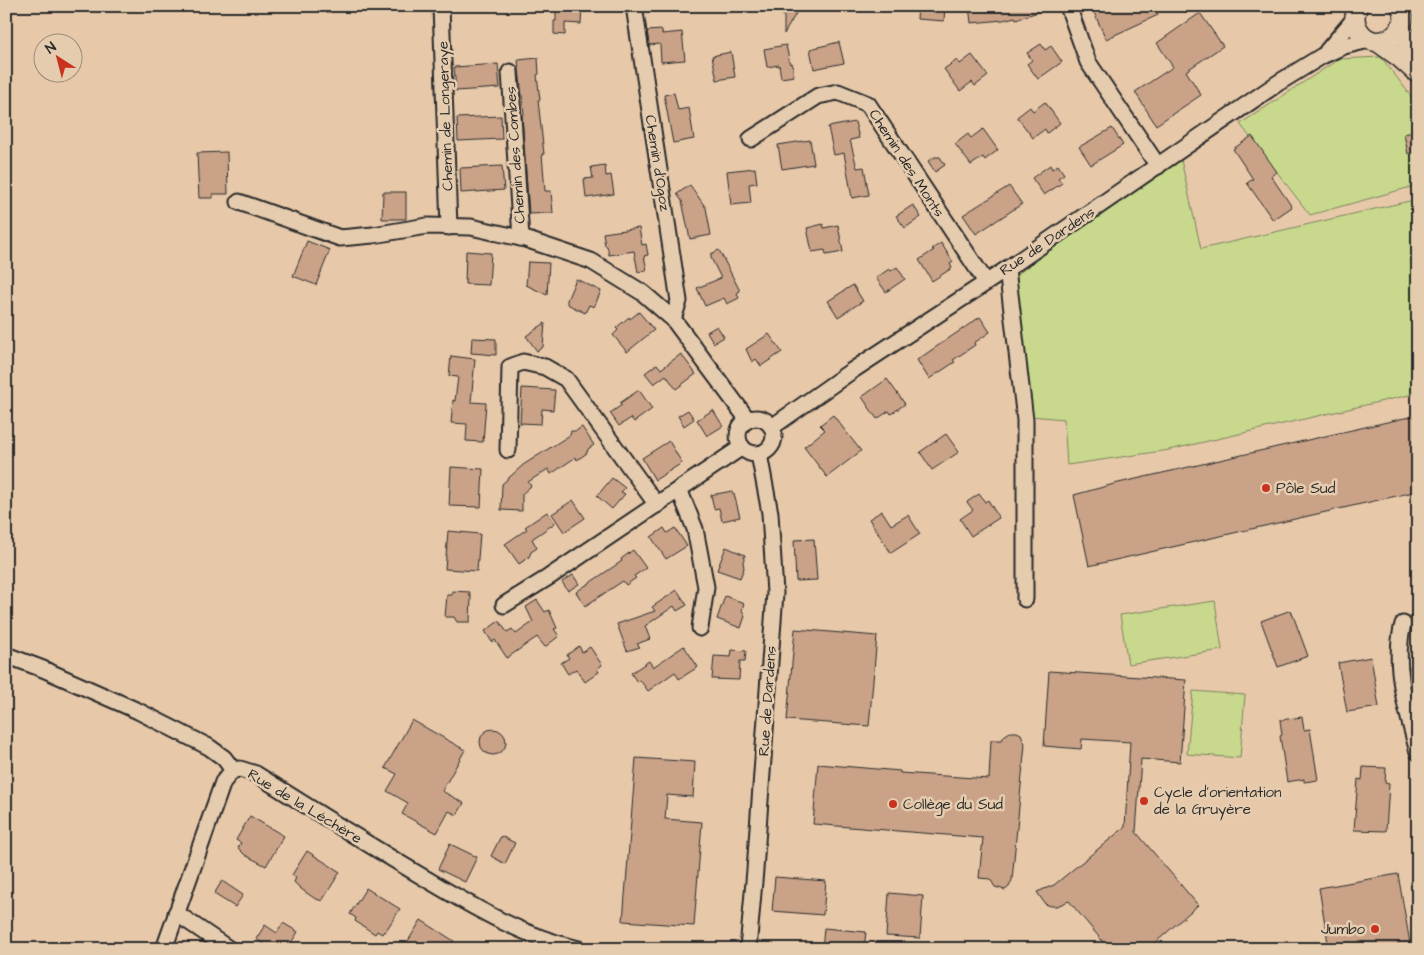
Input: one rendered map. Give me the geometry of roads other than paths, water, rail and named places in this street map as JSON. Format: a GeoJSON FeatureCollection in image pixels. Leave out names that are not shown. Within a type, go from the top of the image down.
{"type":"FeatureCollection","features":[{"type":"Feature","properties":{"kind":"street","name":"Chemin de Longeraye"},"geometry":{"type":"LineString","coordinates":[[441,6],[449,226]]}},
{"type":"Feature","properties":{"kind":"street","name":"Chemin d'Ogoz"},"geometry":{"type":"LineString","coordinates":[[634,6],[679,301],[673,319]]}},
{"type":"Feature","properties":{"kind":"street"},"geometry":{"type":"LineString","coordinates":[[1068,6],[1088,62],[1158,166]]}},
{"type":"Feature","properties":{"kind":"street"},"geometry":{"type":"LineString","coordinates":[[1356,10],[1359,31],[1399,56],[1418,74]]}},
{"type":"Feature","properties":{"kind":"street","name":"Rue de Dardens"},"geometry":{"type":"LineString","coordinates":[[1322,56],[1339,39],[1356,10]]}},
{"type":"Feature","properties":{"kind":"street"},"geometry":{"type":"LineString","coordinates":[[1373,41],[1388,40],[1396,35],[1405,14]]}},
{"type":"Feature","properties":{"kind":"street"},"geometry":{"type":"LineString","coordinates":[[1405,14],[1418,66]]}},
{"type":"Feature","properties":{"kind":"street","name":"Rue de Dardens"},"geometry":{"type":"LineString","coordinates":[[772,427],[850,372],[1007,269],[1278,83],[1322,56],[1344,46],[1373,41]]}},
{"type":"Feature","properties":{"kind":"street","name":"Chemin des Combes"},"geometry":{"type":"LineString","coordinates":[[510,72],[521,238]]}},
{"type":"Feature","properties":{"kind":"street","name":"Chemin des Monts"},"geometry":{"type":"LineString","coordinates":[[751,139],[818,96],[838,92],[868,104],[986,282]]}},
{"type":"Feature","properties":{"kind":"street","name":"Chemin des Combes"},"geometry":{"type":"LineString","coordinates":[[239,202],[340,238],[374,235],[427,226],[471,227],[521,238],[591,261],[643,293],[673,319],[748,420]]}},
{"type":"Feature","properties":{"kind":"street"},"geometry":{"type":"LineString","coordinates":[[1007,269],[1025,420],[1024,599]]}},
{"type":"Feature","properties":{"kind":"street"},"geometry":{"type":"LineString","coordinates":[[508,450],[510,367],[523,362],[545,367],[566,379],[657,505]]}},
{"type":"Feature","properties":{"kind":"street"},"geometry":{"type":"LineString","coordinates":[[761,419],[772,427],[774,435],[773,444],[768,451],[759,454],[747,452],[738,440],[738,432],[748,420],[761,419]]}},
{"type":"Feature","properties":{"kind":"street"},"geometry":{"type":"LineString","coordinates":[[504,605],[549,577],[742,447]]}},
{"type":"Feature","properties":{"kind":"street","name":"Rue de Dardens"},"geometry":{"type":"LineString","coordinates":[[748,949],[756,870],[775,593],[770,513],[759,454]]}},
{"type":"Feature","properties":{"kind":"street"},"geometry":{"type":"LineString","coordinates":[[679,489],[695,529],[706,587],[700,628]]}},
{"type":"Feature","properties":{"kind":"street"},"geometry":{"type":"LineString","coordinates":[[1403,624],[1399,639],[1401,672],[1406,707],[1418,752]]}},
{"type":"Feature","properties":{"kind":"street","name":"Rue de la Léchère"},"geometry":{"type":"LineString","coordinates":[[6,655],[60,676],[138,711],[194,739],[218,752],[232,770],[240,769],[256,774],[406,867],[490,915],[536,936],[579,949]]}},
{"type":"Feature","properties":{"kind":"street"},"geometry":{"type":"LineString","coordinates":[[1418,670],[1418,677]]}},
{"type":"Feature","properties":{"kind":"street"},"geometry":{"type":"LineString","coordinates":[[164,949],[223,782],[232,770]]}},
{"type":"Feature","properties":{"kind":"street"},"geometry":{"type":"LineString","coordinates":[[176,914],[229,949]]}},
{"type":"Feature","properties":{"kind":"place","name":"Pôle Sud"},"geometry":{"type":"Point","coordinates":[1266,488]}},
{"type":"Feature","properties":{"kind":"place","name":"Cycle d'orientation de la Gruyère"},"geometry":{"type":"Point","coordinates":[1144,801]}},
{"type":"Feature","properties":{"kind":"place","name":"Collège du Sud"},"geometry":{"type":"Point","coordinates":[893,804]}},
{"type":"Feature","properties":{"kind":"place","name":"Jumbo"},"geometry":{"type":"Point","coordinates":[1375,929]}}]}
